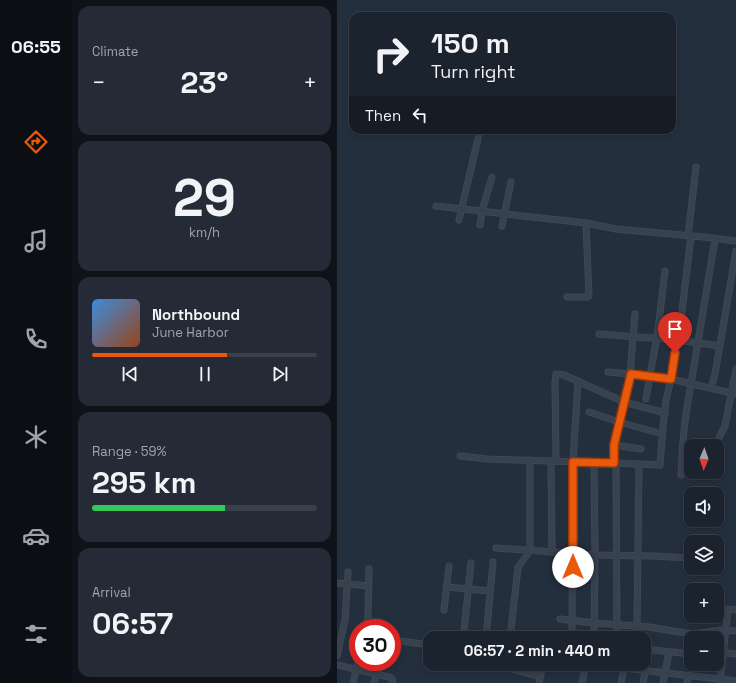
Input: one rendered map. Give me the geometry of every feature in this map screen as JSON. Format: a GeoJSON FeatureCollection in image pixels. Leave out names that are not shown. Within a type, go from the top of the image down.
{"type":"FeatureCollection","features":[{"type":"Feature","properties":{"kind":"street"},"geometry":{"type":"LineString","coordinates":[[459,220],[479,134]]}},
{"type":"Feature","properties":{"kind":"street"},"geometry":{"type":"LineString","coordinates":[[460,456],[487,459],[661,465],[662,434],[666,400],[677,340],[696,167]]}},
{"type":"Feature","properties":{"kind":"street"},"geometry":{"type":"LineString","coordinates":[[480,225],[482,211],[492,177]]}},
{"type":"Feature","properties":{"kind":"street"},"geometry":{"type":"LineString","coordinates":[[502,226],[511,182]]}},
{"type":"Feature","properties":{"kind":"street"},"geometry":{"type":"LineString","coordinates":[[436,206],[616,229],[736,241]]}},
{"type":"Feature","properties":{"kind":"street"},"geometry":{"type":"LineString","coordinates":[[567,297],[589,296],[586,224]]}},
{"type":"Feature","properties":{"kind":"street"},"geometry":{"type":"LineString","coordinates":[[681,475],[684,426],[715,239]]}},
{"type":"Feature","properties":{"kind":"street"},"geometry":{"type":"LineString","coordinates":[[711,388],[720,346],[736,251]]}},
{"type":"Feature","properties":{"kind":"street"},"geometry":{"type":"LineString","coordinates":[[646,400],[657,338],[665,271]]}},
{"type":"Feature","properties":{"kind":"street"},"geometry":{"type":"LineString","coordinates":[[617,631],[617,555],[614,445],[631,374],[635,314]]}},
{"type":"Feature","properties":{"kind":"street"},"geometry":{"type":"LineString","coordinates":[[599,334],[698,342],[720,346]]}},
{"type":"Feature","properties":{"kind":"street"},"geometry":{"type":"LineString","coordinates":[[718,439],[725,426],[734,394],[736,369]]}},
{"type":"Feature","properties":{"kind":"street"},"geometry":{"type":"LineString","coordinates":[[608,372],[671,379],[734,394]]}},
{"type":"Feature","properties":{"kind":"street"},"geometry":{"type":"LineString","coordinates":[[552,552],[557,374],[564,375],[624,400],[665,413]]}},
{"type":"Feature","properties":{"kind":"street"},"geometry":{"type":"LineString","coordinates":[[572,631],[574,554],[573,462],[578,381]]}},
{"type":"Feature","properties":{"kind":"street"},"geometry":{"type":"LineString","coordinates":[[589,412],[662,434]]}},
{"type":"Feature","properties":{"kind":"street"},"geometry":{"type":"LineString","coordinates":[[614,445],[641,449]]}},
{"type":"Feature","properties":{"kind":"street"},"geometry":{"type":"LineString","coordinates":[[511,631],[518,567],[530,551],[530,460]]}},
{"type":"Feature","properties":{"kind":"street"},"geometry":{"type":"LineString","coordinates":[[594,463],[594,631]]}},
{"type":"Feature","properties":{"kind":"street"},"geometry":{"type":"LineString","coordinates":[[637,626],[639,465]]}},
{"type":"Feature","properties":{"kind":"street"},"geometry":{"type":"LineString","coordinates":[[496,548],[574,554],[684,558]]}},
{"type":"Feature","properties":{"kind":"street"},"geometry":{"type":"LineString","coordinates":[[487,631],[493,562]]}},
{"type":"Feature","properties":{"kind":"street"},"geometry":{"type":"LineString","coordinates":[[464,631],[471,563]]}},
{"type":"Feature","properties":{"kind":"street"},"geometry":{"type":"LineString","coordinates":[[444,610],[449,566]]}},
{"type":"Feature","properties":{"kind":"street"},"geometry":{"type":"LineString","coordinates":[[368,619],[369,569]]}},
{"type":"Feature","properties":{"kind":"street"},"geometry":{"type":"LineString","coordinates":[[337,656],[345,620],[348,572]]}},
{"type":"Feature","properties":{"kind":"street"},"geometry":{"type":"LineString","coordinates":[[337,583],[369,586]]}},
{"type":"Feature","properties":{"kind":"street"},"geometry":{"type":"LineString","coordinates":[[447,587],[490,591]]}},
{"type":"Feature","properties":{"kind":"street"},"geometry":{"type":"LineString","coordinates":[[724,637],[728,609],[736,610]]}},
{"type":"Feature","properties":{"kind":"street"},"geometry":{"type":"LineString","coordinates":[[560,619],[637,626],[695,634],[714,630],[736,631]]}},
{"type":"Feature","properties":{"kind":"street"},"geometry":{"type":"LineString","coordinates":[[401,641],[423,644]]}},
{"type":"Feature","properties":{"kind":"street"},"geometry":{"type":"LineString","coordinates":[[651,650],[684,653]]}},
{"type":"Feature","properties":{"kind":"street"},"geometry":{"type":"LineString","coordinates":[[663,683],[669,652]]}},
{"type":"Feature","properties":{"kind":"street"},"geometry":{"type":"LineString","coordinates":[[724,652],[736,654]]}},
{"type":"Feature","properties":{"kind":"street"},"geometry":{"type":"LineString","coordinates":[[337,665],[349,668]]}},
{"type":"Feature","properties":{"kind":"street"},"geometry":{"type":"LineString","coordinates":[[353,683],[356,671]]}},
{"type":"Feature","properties":{"kind":"street"},"geometry":{"type":"LineString","coordinates":[[360,671],[389,677],[392,679],[393,683]]}},
{"type":"Feature","properties":{"kind":"street"},"geometry":{"type":"LineString","coordinates":[[374,683],[377,671]]}},
{"type":"Feature","properties":{"kind":"street"},"geometry":{"type":"LineString","coordinates":[[518,671],[540,680]]}},
{"type":"Feature","properties":{"kind":"street"},"geometry":{"type":"LineString","coordinates":[[582,683],[584,671]]}},
{"type":"Feature","properties":{"kind":"street"},"geometry":{"type":"LineString","coordinates":[[621,683],[623,671]]}},
{"type":"Feature","properties":{"kind":"street"},"geometry":{"type":"LineString","coordinates":[[643,683],[645,671],[720,681],[736,681]]}},
{"type":"Feature","properties":{"kind":"street"},"geometry":{"type":"LineString","coordinates":[[687,683],[688,676]]}},
{"type":"Feature","properties":{"kind":"route"},"geometry":{"type":"LineString","coordinates":[[573,567],[573,462],[614,463],[614,445],[631,374],[671,379],[675,353]]}}]}
